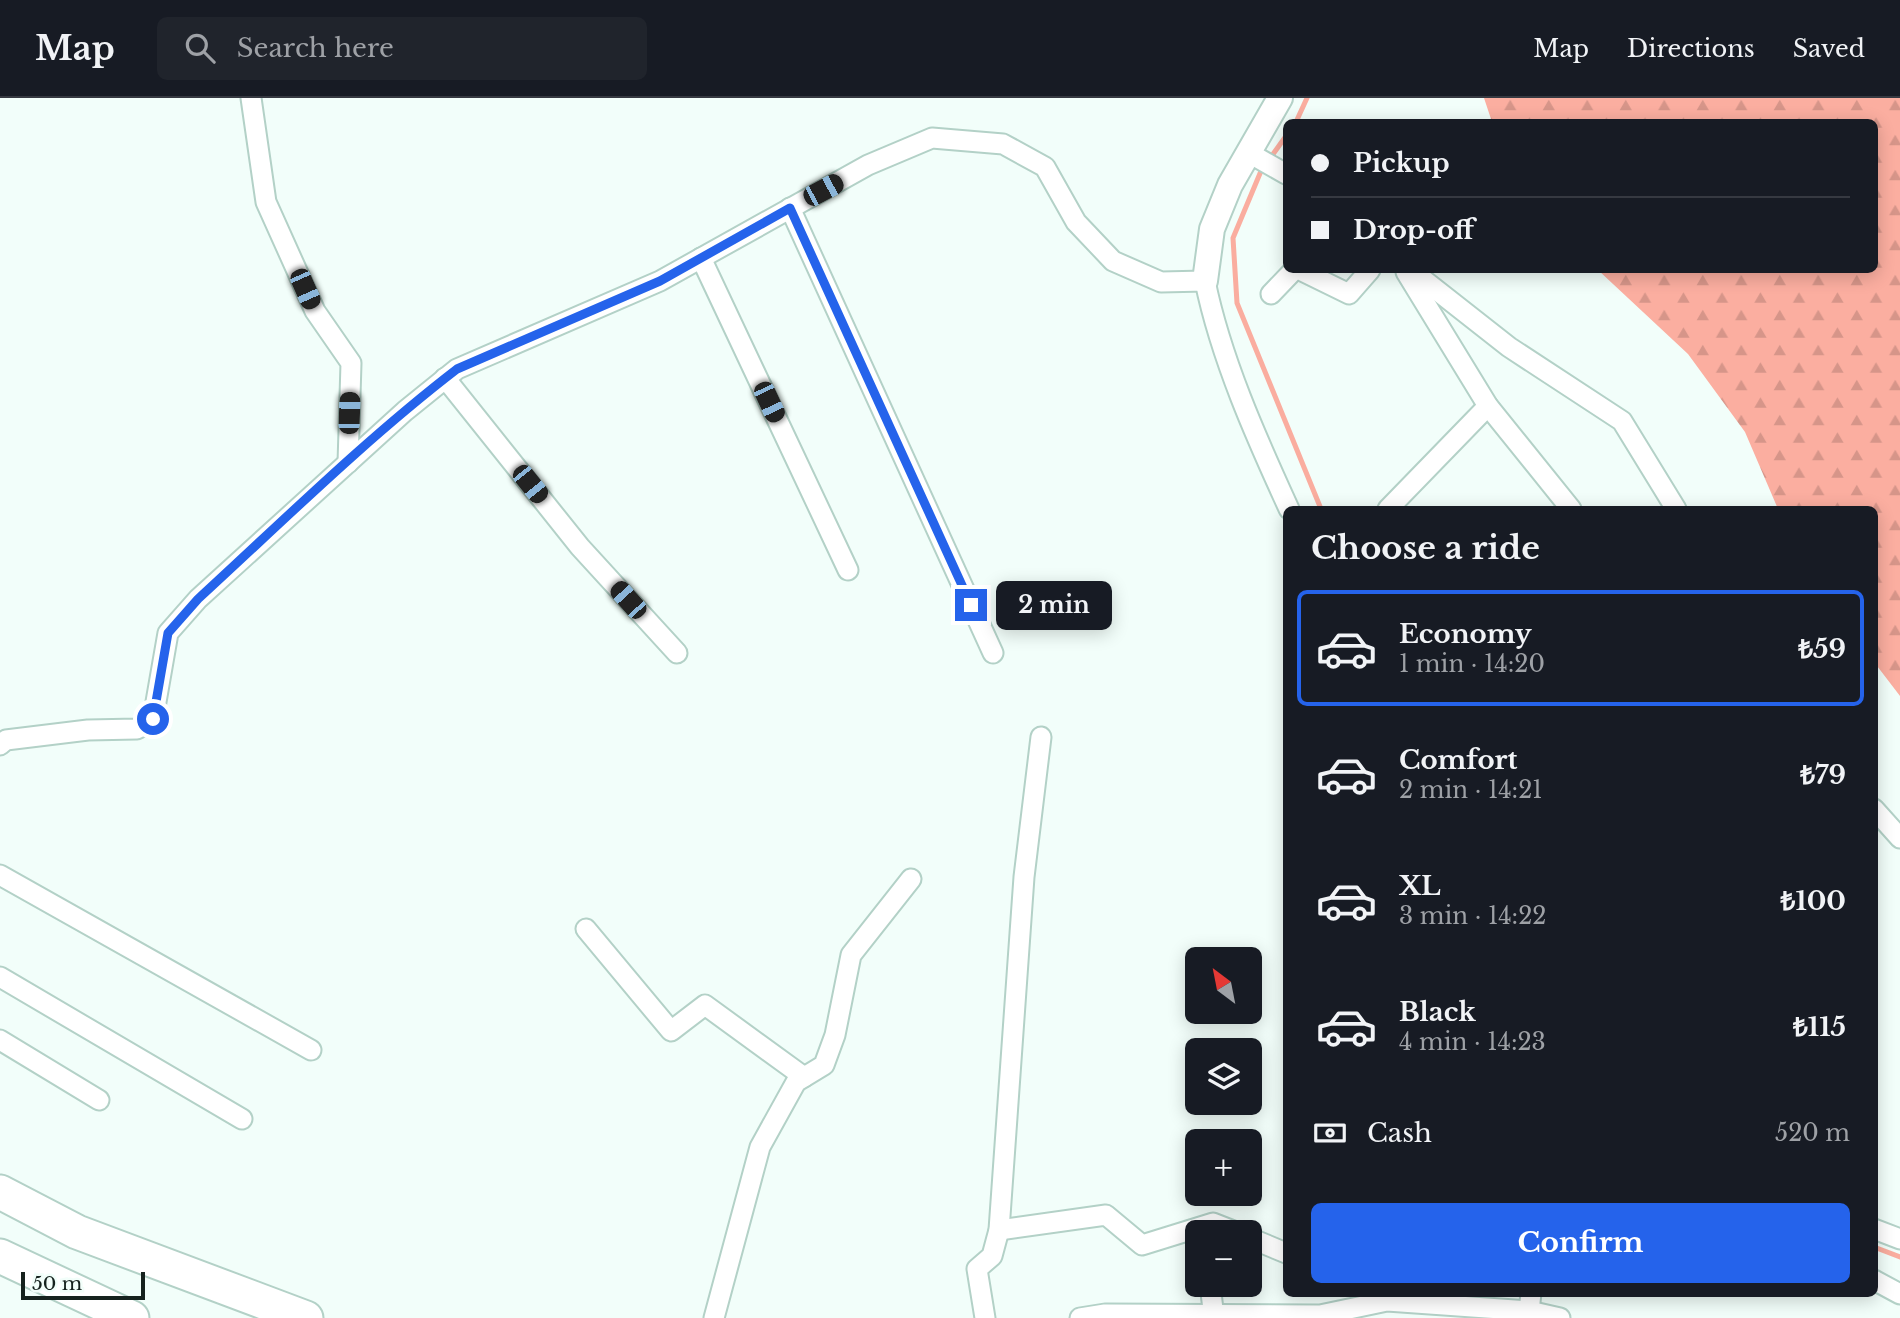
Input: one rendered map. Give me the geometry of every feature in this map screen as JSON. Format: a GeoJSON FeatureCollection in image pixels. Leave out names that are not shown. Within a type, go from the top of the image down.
{"type":"FeatureCollection","features":[{"type":"Feature","properties":{"kind":"highway"},"geometry":{"type":"LineString","coordinates":[[0,1192],[77,1232],[306,1318]]}},
{"type":"Feature","properties":{"kind":"highway"},"geometry":{"type":"LineString","coordinates":[[0,1256],[132,1318]]}},
{"type":"Feature","properties":{"kind":"street"},"geometry":{"type":"LineString","coordinates":[[251,98],[266,202],[315,311],[351,363],[348,463]]}},
{"type":"Feature","properties":{"kind":"street"},"geometry":{"type":"LineString","coordinates":[[1280,98],[1230,186],[1212,229],[1205,281],[1210,306],[1241,394],[1288,506]]}},
{"type":"Feature","properties":{"kind":"street"},"geometry":{"type":"LineString","coordinates":[[0,745],[6,740],[88,730],[137,729],[153,719],[168,633],[198,599],[457,369],[660,281],[868,165],[932,138],[1003,144],[1045,167],[1076,222],[1113,261],[1161,282],[1205,281]]}},
{"type":"Feature","properties":{"kind":"street"},"geometry":{"type":"LineString","coordinates":[[1249,153],[1283,172]]}},
{"type":"Feature","properties":{"kind":"street"},"geometry":{"type":"LineString","coordinates":[[790,208],[993,653]]}},
{"type":"Feature","properties":{"kind":"street"},"geometry":{"type":"LineString","coordinates":[[701,258],[848,570]]}},
{"type":"Feature","properties":{"kind":"street"},"geometry":{"type":"LineString","coordinates":[[1271,294],[1291,273]]}},
{"type":"Feature","properties":{"kind":"street"},"geometry":{"type":"LineString","coordinates":[[1306,273],[1349,293],[1367,273]]}},
{"type":"Feature","properties":{"kind":"street"},"geometry":{"type":"LineString","coordinates":[[1407,273],[1488,406],[1569,506]]}},
{"type":"Feature","properties":{"kind":"street"},"geometry":{"type":"LineString","coordinates":[[1415,273],[1509,347],[1622,421],[1674,506]]}},
{"type":"Feature","properties":{"kind":"street"},"geometry":{"type":"LineString","coordinates":[[445,378],[580,547],[677,653]]}},
{"type":"Feature","properties":{"kind":"street"},"geometry":{"type":"LineString","coordinates":[[1391,506],[1488,406]]}},
{"type":"Feature","properties":{"kind":"street"},"geometry":{"type":"LineString","coordinates":[[985,1318],[977,1269],[992,1256],[999,1230],[1024,877],[1041,737]]}},
{"type":"Feature","properties":{"kind":"street"},"geometry":{"type":"LineString","coordinates":[[1878,813],[1900,838]]}},
{"type":"Feature","properties":{"kind":"street"},"geometry":{"type":"LineString","coordinates":[[0,875],[311,1050]]}},
{"type":"Feature","properties":{"kind":"street"},"geometry":{"type":"LineString","coordinates":[[714,1318],[760,1147],[796,1082],[824,1065],[835,1035],[851,955],[911,879]]}},
{"type":"Feature","properties":{"kind":"street"},"geometry":{"type":"LineString","coordinates":[[586,929],[671,1031],[705,1005],[804,1077]]}},
{"type":"Feature","properties":{"kind":"street"},"geometry":{"type":"LineString","coordinates":[[0,977],[242,1119]]}},
{"type":"Feature","properties":{"kind":"street"},"geometry":{"type":"LineString","coordinates":[[0,1040],[99,1100]]}},
{"type":"Feature","properties":{"kind":"street"},"geometry":{"type":"LineString","coordinates":[[999,1230],[1106,1215],[1142,1245],[1185,1234]]}},
{"type":"Feature","properties":{"kind":"street"},"geometry":{"type":"LineString","coordinates":[[1878,1230],[1900,1238]]}},
{"type":"Feature","properties":{"kind":"street"},"geometry":{"type":"LineString","coordinates":[[1262,1243],[1283,1251]]}},
{"type":"Feature","properties":{"kind":"street"},"geometry":{"type":"LineString","coordinates":[[1878,1282],[1900,1294]]}},
{"type":"Feature","properties":{"kind":"street"},"geometry":{"type":"LineString","coordinates":[[1212,1297],[1214,1317]]}},
{"type":"Feature","properties":{"kind":"street"},"geometry":{"type":"LineString","coordinates":[[1080,1318],[1105,1314],[1214,1317],[1320,1315],[1387,1301],[1483,1313],[1530,1302],[1560,1318]]}},
{"type":"Feature","properties":{"kind":"green space"},"geometry":{"type":"Polygon","coordinates":[[[1484,98],[1900,98],[1900,696],[1878,667],[1878,506],[1777,506],[1745,432],[1688,354],[1601,273],[1878,273],[1878,119],[1491,119],[1484,98]]]}},
{"type":"Feature","properties":{"kind":"waterway"},"geometry":{"type":"LineString","coordinates":[[1297,119],[1307,98]]}},
{"type":"Feature","properties":{"kind":"waterway"},"geometry":{"type":"LineString","coordinates":[[1283,140],[1261,171],[1233,238],[1237,303],[1320,506]]}},
{"type":"Feature","properties":{"kind":"waterway"},"geometry":{"type":"LineString","coordinates":[[1878,1249],[1900,1257]]}},
{"type":"Feature","properties":{"kind":"route"},"geometry":{"type":"LineString","coordinates":[[153,719],[168,633],[198,599],[445,378],[457,369],[660,281],[790,208],[971,605]]}}]}
